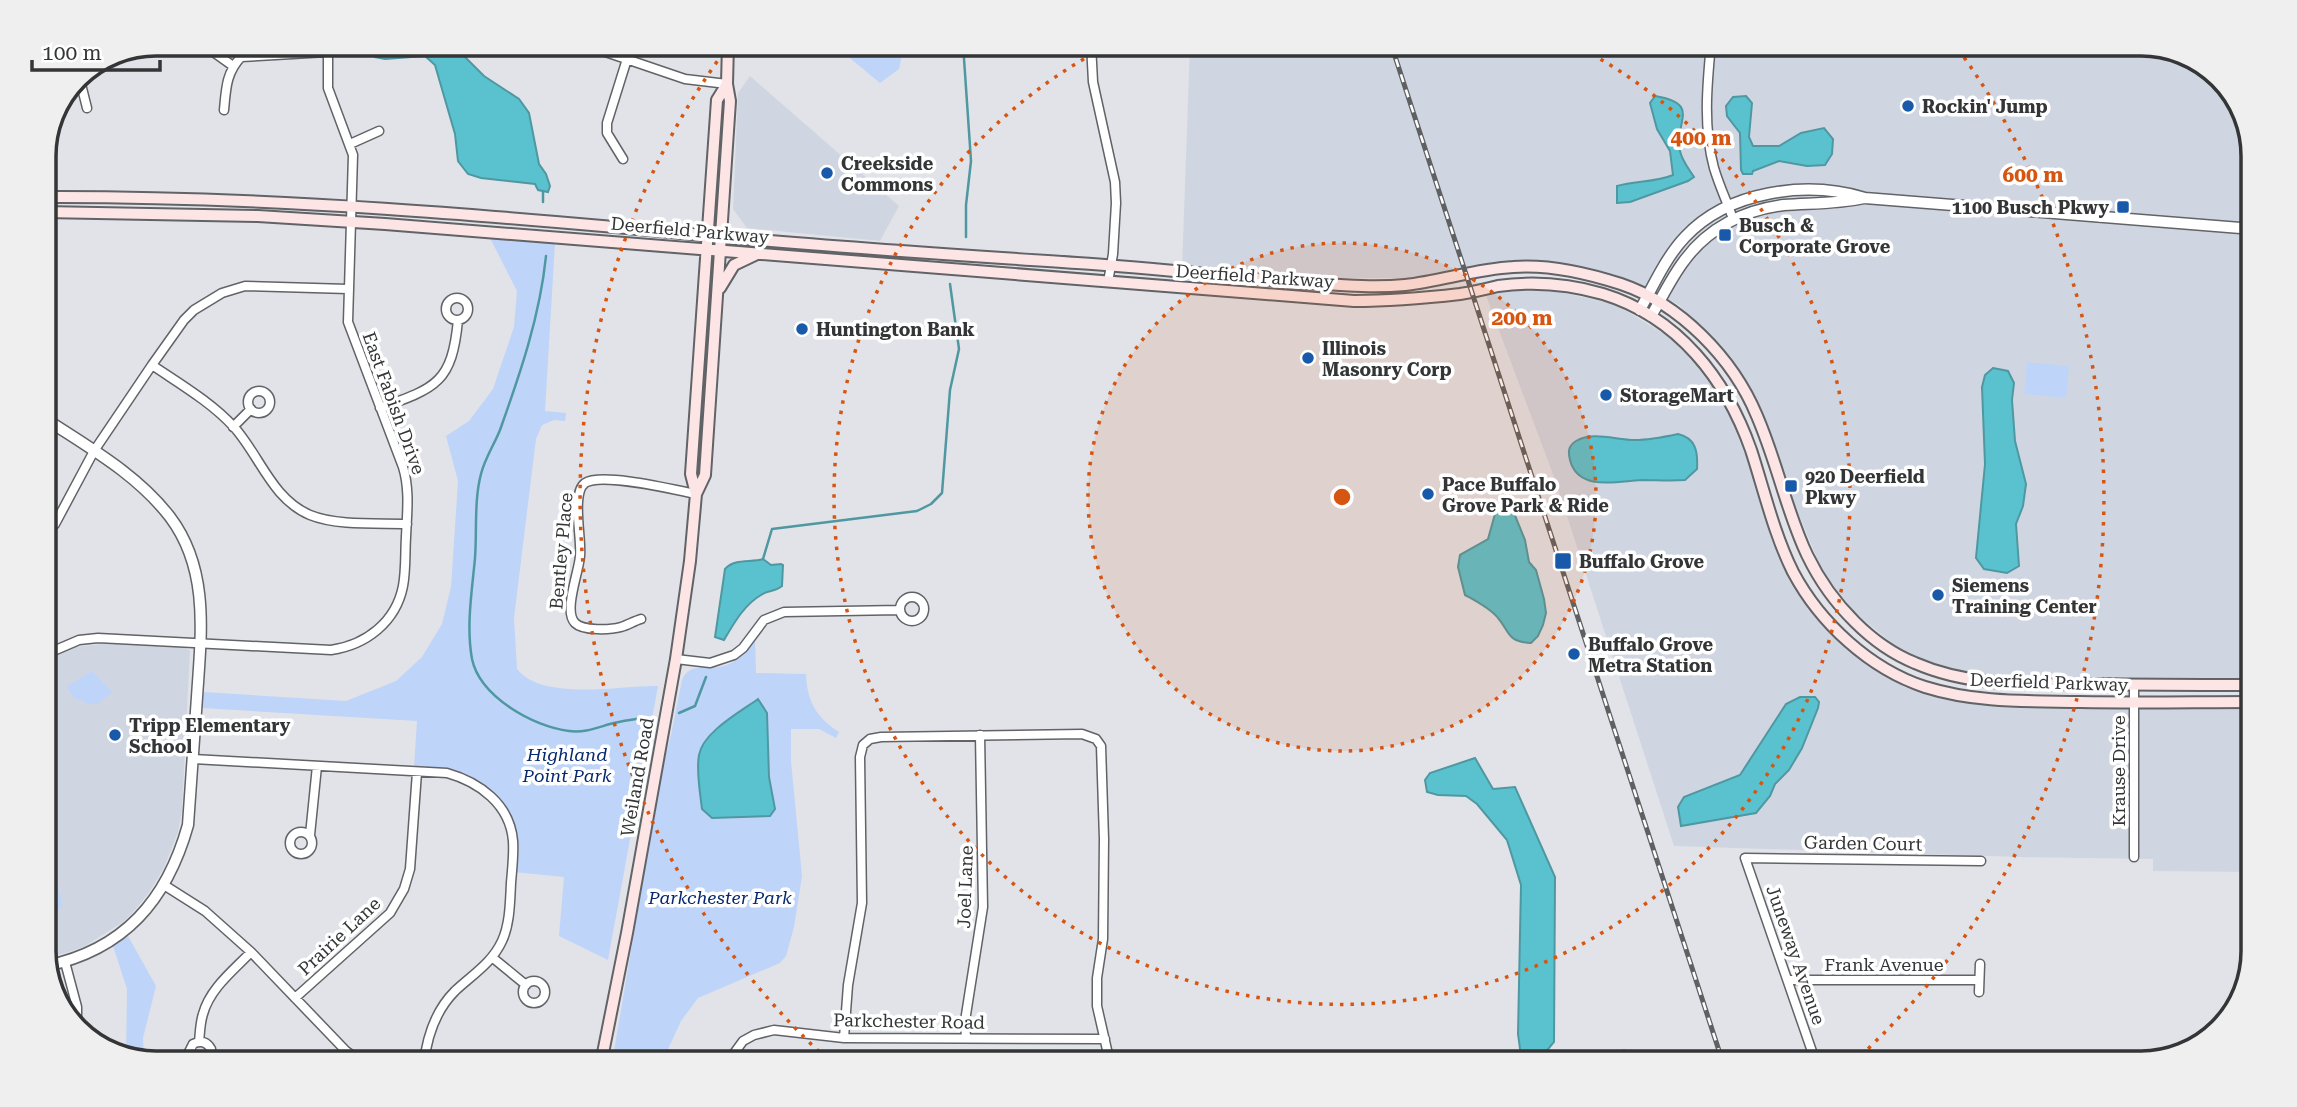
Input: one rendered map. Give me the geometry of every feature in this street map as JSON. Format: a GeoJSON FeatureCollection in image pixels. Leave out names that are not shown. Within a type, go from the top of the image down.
{"type":"FeatureCollection","features":[{"type":"Feature","properties":{"kind":"main road","name":"Weiland Road"},"geometry":{"type":"LineString","coordinates":[[696,495],[705,475],[730,101],[727,84],[728,56]]}},
{"type":"Feature","properties":{"kind":"main road","name":"Weiland Road"},"geometry":{"type":"LineString","coordinates":[[603,1051],[676,659],[690,561],[696,495],[691,474],[717,100],[727,84]]}},
{"type":"Feature","properties":{"kind":"main road","name":"Deerfield Parkway"},"geometry":{"type":"LineString","coordinates":[[56,197],[219,200],[351,207],[1312,283],[1404,285],[1513,267],[1589,275],[1634,289],[1660,302],[1711,345],[1743,388],[1757,415],[1806,557],[1837,604],[1863,631],[1913,663],[1970,680],[1999,683],[2241,685]]}},
{"type":"Feature","properties":{"kind":"main road","name":"Deerfield Parkway"},"geometry":{"type":"LineString","coordinates":[[56,212],[194,214],[351,222],[1354,301],[1437,296],[1521,284],[1548,283],[1574,287],[1605,295],[1640,310],[1692,348],[1724,391],[1735,411],[1793,571],[1820,611],[1854,646],[1873,661],[1923,686],[1961,696],[1998,701],[2241,702]]}},
{"type":"Feature","properties":{"kind":"main road"},"geometry":{"type":"LineString","coordinates":[[718,294],[734,265],[740,260],[762,254]]}},
{"type":"Feature","properties":{"kind":"street"},"geometry":{"type":"LineString","coordinates":[[219,56],[233,66]]}},
{"type":"Feature","properties":{"kind":"street"},"geometry":{"type":"LineString","coordinates":[[224,110],[227,80],[233,66],[241,57],[248,56]]}},
{"type":"Feature","properties":{"kind":"street","name":"East Fabish Drive"},"geometry":{"type":"LineString","coordinates":[[56,650],[87,638],[331,650],[345,648],[370,636],[389,617],[400,597],[407,524],[407,479],[348,323],[354,167],[350,144],[328,88],[327,56]]}},
{"type":"Feature","properties":{"kind":"street"},"geometry":{"type":"LineString","coordinates":[[618,56],[685,79],[727,84]]}},
{"type":"Feature","properties":{"kind":"street"},"geometry":{"type":"LineString","coordinates":[[1092,56],[1093,82],[1115,182],[1116,203],[1108,282]]}},
{"type":"Feature","properties":{"kind":"street"},"geometry":{"type":"LineString","coordinates":[[1709,56],[1706,118],[1709,141],[1714,168],[1733,219]]}},
{"type":"Feature","properties":{"kind":"street"},"geometry":{"type":"LineString","coordinates":[[623,159],[607,133],[607,123],[627,59]]}},
{"type":"Feature","properties":{"kind":"street"},"geometry":{"type":"LineString","coordinates":[[82,90],[87,108]]}},
{"type":"Feature","properties":{"kind":"street"},"geometry":{"type":"LineString","coordinates":[[350,144],[379,131]]}},
{"type":"Feature","properties":{"kind":"street"},"geometry":{"type":"LineString","coordinates":[[1640,310],[1684,238],[1712,214],[1728,205],[1757,196],[1787,192],[1844,192],[1865,198],[2241,228]]}},
{"type":"Feature","properties":{"kind":"street"},"geometry":{"type":"LineString","coordinates":[[1651,316],[1682,263],[1695,247],[1714,230],[1733,219],[1759,209],[1785,205],[1843,203],[1865,198]]}},
{"type":"Feature","properties":{"kind":"street"},"geometry":{"type":"LineString","coordinates":[[56,522],[94,451],[184,320],[203,303],[222,293],[256,285],[348,289]]}},
{"type":"Feature","properties":{"kind":"street"},"geometry":{"type":"LineString","coordinates":[[380,408],[417,395],[438,382],[450,364],[456,347],[458,320]]}},
{"type":"Feature","properties":{"kind":"street"},"geometry":{"type":"LineString","coordinates":[[152,365],[200,398],[233,426],[278,491],[298,510],[326,520],[407,524]]}},
{"type":"Feature","properties":{"kind":"street"},"geometry":{"type":"LineString","coordinates":[[233,426],[251,409]]}},
{"type":"Feature","properties":{"kind":"street"},"geometry":{"type":"LineString","coordinates":[[56,426],[128,476],[170,517],[183,537],[194,563],[202,609],[188,825],[183,846],[164,886],[147,911],[120,936],[86,954],[57,964]]}},
{"type":"Feature","properties":{"kind":"street","name":"Bentley Place"},"geometry":{"type":"LineString","coordinates":[[641,619],[620,628],[584,628],[572,619],[571,602],[580,553],[580,489],[585,484],[599,480],[638,483],[696,495]]}},
{"type":"Feature","properties":{"kind":"street"},"geometry":{"type":"LineString","coordinates":[[676,659],[710,663],[734,655],[743,648],[764,620],[784,612],[900,610]]}},
{"type":"Feature","properties":{"kind":"street","name":"Krause Drive"},"geometry":{"type":"LineString","coordinates":[[2134,685],[2134,857]]}},
{"type":"Feature","properties":{"kind":"street"},"geometry":{"type":"LineString","coordinates":[[844,1038],[848,985],[862,903],[859,783],[863,745],[870,739],[881,737],[1082,734],[1096,739],[1101,746],[1103,939],[1097,978],[1097,1006],[1108,1051]]}},
{"type":"Feature","properties":{"kind":"street","name":"Joel Lane"},"geometry":{"type":"LineString","coordinates":[[966,1038],[965,1021],[983,907],[980,735]]}},
{"type":"Feature","properties":{"kind":"street"},"geometry":{"type":"LineString","coordinates":[[193,759],[447,773],[461,777],[486,791],[505,813],[513,840],[509,907],[503,940],[493,958],[453,994],[442,1008],[433,1026],[427,1051]]}},
{"type":"Feature","properties":{"kind":"street"},"geometry":{"type":"LineString","coordinates":[[310,835],[317,766]]}},
{"type":"Feature","properties":{"kind":"street","name":"Prairie Lane"},"geometry":{"type":"LineString","coordinates":[[295,998],[390,913],[399,899],[410,869],[417,772]]}},
{"type":"Feature","properties":{"kind":"street","name":"Garden Court"},"geometry":{"type":"LineString","coordinates":[[1745,858],[1981,861]]}},
{"type":"Feature","properties":{"kind":"street","name":"Juneway Avenue"},"geometry":{"type":"LineString","coordinates":[[1745,858],[1812,1051]]}},
{"type":"Feature","properties":{"kind":"street"},"geometry":{"type":"LineString","coordinates":[[164,886],[205,911],[251,952],[345,1051]]}},
{"type":"Feature","properties":{"kind":"street"},"geometry":{"type":"LineString","coordinates":[[199,1042],[202,1016],[208,1002],[216,989],[251,952]]}},
{"type":"Feature","properties":{"kind":"street"},"geometry":{"type":"LineString","coordinates":[[493,958],[526,985]]}},
{"type":"Feature","properties":{"kind":"street"},"geometry":{"type":"LineString","coordinates":[[65,962],[77,1012]]}},
{"type":"Feature","properties":{"kind":"street"},"geometry":{"type":"LineString","coordinates":[[1979,992],[1980,964]]}},
{"type":"Feature","properties":{"kind":"street","name":"Frank Avenue"},"geometry":{"type":"LineString","coordinates":[[1788,980],[1979,980]]}},
{"type":"Feature","properties":{"kind":"street","name":"Parkchester Road"},"geometry":{"type":"LineString","coordinates":[[736,1051],[743,1041],[774,1030],[844,1038],[1105,1039]]}},
{"type":"Feature","properties":{"kind":"street"},"geometry":{"type":"LineString","coordinates":[[190,1051],[193,1044],[199,1042],[206,1043],[211,1051]]}},
{"type":"Feature","properties":{"kind":"shaded area"},"geometry":{"type":"Polygon","coordinates":[[[374,56],[425,56],[385,59],[374,56]]]}},
{"type":"Feature","properties":{"kind":"shaded area"},"geometry":{"type":"Polygon","coordinates":[[[425,56],[464,56],[484,76],[519,99],[529,113],[539,164],[550,186],[548,192],[538,190],[535,184],[468,174],[458,161],[455,134],[435,65],[425,56]]]}},
{"type":"Feature","properties":{"kind":"shaded area"},"geometry":{"type":"Polygon","coordinates":[[[1190,56],[2142,56],[2180,64],[2212,85],[2228,106],[2238,130],[2241,149],[2241,679],[1980,676],[1927,662],[1893,644],[1853,611],[1824,575],[1796,508],[1776,448],[1749,387],[1722,349],[1679,305],[1644,286],[1542,263],[1418,278],[1307,278],[1182,268],[1190,56]]]}},
{"type":"Feature","properties":{"kind":"shaded area","name":"Creekside Commons"},"geometry":{"type":"Polygon","coordinates":[[[750,76],[899,206],[880,241],[747,228],[733,209],[738,93],[750,76]]]}},
{"type":"Feature","properties":{"kind":"shaded area"},"geometry":{"type":"Polygon","coordinates":[[[1655,96],[1669,99],[1682,109],[1680,151],[1694,177],[1630,202],[1617,203],[1617,186],[1673,175],[1670,151],[1657,129],[1650,103],[1655,96]]]}},
{"type":"Feature","properties":{"kind":"shaded area"},"geometry":{"type":"Polygon","coordinates":[[[1746,96],[1752,103],[1749,137],[1753,146],[1779,146],[1801,133],[1824,128],[1833,139],[1832,154],[1825,165],[1807,166],[1779,161],[1753,171],[1752,174],[1743,174],[1740,133],[1727,116],[1726,106],[1733,97],[1746,96]]]}},
{"type":"Feature","properties":{"kind":"shaded area"},"geometry":{"type":"Polygon","coordinates":[[[1545,289],[1615,304],[1679,343],[1721,393],[1801,597],[1834,635],[1904,687],[1978,704],[2064,708],[2241,706],[2241,872],[2153,871],[2153,859],[1674,846],[1556,482],[1485,293],[1545,289]]]}},
{"type":"Feature","properties":{"kind":"shaded area"},"geometry":{"type":"Polygon","coordinates":[[[1993,368],[2008,371],[2014,383],[2012,400],[2015,441],[2026,484],[2023,506],[2016,524],[2019,566],[2007,573],[1984,569],[1976,558],[1985,464],[1982,387],[1985,375],[1993,368]]]}},
{"type":"Feature","properties":{"kind":"shaded area"},"geometry":{"type":"Polygon","coordinates":[[[1678,434],[1692,442],[1697,457],[1697,469],[1685,480],[1611,483],[1590,481],[1574,470],[1570,460],[1570,447],[1583,438],[1597,436],[1640,440],[1678,434]]]}},
{"type":"Feature","properties":{"kind":"shaded area"},"geometry":{"type":"Polygon","coordinates":[[[1501,507],[1512,508],[1544,599],[1546,613],[1543,625],[1531,643],[1517,641],[1491,611],[1465,595],[1458,567],[1460,555],[1488,539],[1495,514],[1501,507]]]}},
{"type":"Feature","properties":{"kind":"shaded area"},"geometry":{"type":"Polygon","coordinates":[[[763,559],[771,565],[783,565],[782,586],[764,593],[749,604],[724,640],[715,637],[725,569],[738,562],[763,559]]]}},
{"type":"Feature","properties":{"kind":"shaded area","name":"Tripp Elementary School"},"geometry":{"type":"Polygon","coordinates":[[[109,643],[184,647],[190,651],[182,811],[178,832],[164,868],[134,911],[123,922],[82,948],[56,956],[56,655],[75,647],[109,643]]]}},
{"type":"Feature","properties":{"kind":"shaded area"},"geometry":{"type":"Polygon","coordinates":[[[1800,697],[1815,697],[1819,702],[1818,708],[1802,748],[1756,813],[1681,826],[1678,807],[1684,797],[1740,775],[1786,704],[1800,697]]]}},
{"type":"Feature","properties":{"kind":"shaded area"},"geometry":{"type":"Polygon","coordinates":[[[758,699],[767,713],[769,777],[775,809],[770,816],[712,818],[702,809],[698,768],[702,747],[707,738],[723,723],[758,699]]]}},
{"type":"Feature","properties":{"kind":"shaded area"},"geometry":{"type":"Polygon","coordinates":[[[1475,758],[1493,789],[1515,787],[1555,877],[1554,1042],[1546,1051],[1520,1051],[1518,1034],[1521,885],[1507,840],[1477,804],[1466,796],[1427,792],[1425,780],[1430,773],[1475,758]]]}},
{"type":"Feature","properties":{"kind":"green space"},"geometry":{"type":"Polygon","coordinates":[[[847,56],[902,56],[899,69],[880,83],[847,56]]]}},
{"type":"Feature","properties":{"kind":"green space","name":"Highland Point Park"},"geometry":{"type":"Polygon","coordinates":[[[490,238],[555,243],[545,411],[566,413],[565,421],[554,420],[542,425],[536,439],[514,618],[517,669],[529,679],[564,689],[658,686],[608,960],[559,936],[564,877],[514,872],[513,837],[509,817],[484,784],[451,771],[414,767],[417,721],[202,708],[203,692],[346,701],[396,681],[422,657],[442,624],[451,587],[458,481],[446,436],[469,421],[493,389],[514,327],[517,291],[490,238]]]}},
{"type":"Feature","properties":{"kind":"green space"},"geometry":{"type":"Polygon","coordinates":[[[2027,362],[2069,366],[2066,398],[2024,394],[2027,362]]]}},
{"type":"Feature","properties":{"kind":"green space","name":"Parkchester Park"},"geometry":{"type":"Polygon","coordinates":[[[755,639],[756,673],[806,674],[808,692],[814,708],[839,732],[836,738],[819,729],[791,729],[791,761],[802,876],[794,927],[786,956],[780,963],[698,998],[681,1021],[668,1051],[614,1051],[661,774],[682,680],[691,670],[725,666],[741,655],[755,639]]]}},
{"type":"Feature","properties":{"kind":"green space"},"geometry":{"type":"Polygon","coordinates":[[[92,671],[112,692],[98,704],[87,704],[75,699],[66,687],[92,671]]]}},
{"type":"Feature","properties":{"kind":"green space"},"geometry":{"type":"Polygon","coordinates":[[[56,889],[59,890],[63,906],[56,910],[56,889]]]}},
{"type":"Feature","properties":{"kind":"green space"},"geometry":{"type":"Polygon","coordinates":[[[128,936],[156,986],[143,1038],[144,1050],[126,1046],[127,989],[113,946],[128,936]]]}},
{"type":"Feature","properties":{"kind":"waterway"},"geometry":{"type":"LineString","coordinates":[[964,56],[971,161],[966,205],[966,237]]}},
{"type":"Feature","properties":{"kind":"waterway"},"geometry":{"type":"LineString","coordinates":[[543,191],[543,202]]}},
{"type":"Feature","properties":{"kind":"waterway"},"geometry":{"type":"LineString","coordinates":[[546,256],[539,301],[528,344],[515,388],[485,462],[479,484],[471,596],[472,659],[477,673],[497,697],[510,708],[540,723],[569,731],[580,731],[642,718]]}},
{"type":"Feature","properties":{"kind":"waterway"},"geometry":{"type":"LineString","coordinates":[[763,559],[772,529],[917,511],[931,504],[942,493],[950,390],[959,349],[950,284]]}},
{"type":"Feature","properties":{"kind":"waterway"},"geometry":{"type":"LineString","coordinates":[[679,713],[695,706],[706,677]]}},
{"type":"Feature","properties":{"kind":"railway"},"geometry":{"type":"LineString","coordinates":[[1395,56],[1719,1051]]}},
{"type":"Feature","properties":{"kind":"place","name":"Rockin' Jump"},"geometry":{"type":"Point","coordinates":[1908,106]}},
{"type":"Feature","properties":{"kind":"place","name":"Creekside Commons"},"geometry":{"type":"Point","coordinates":[827,173]}},
{"type":"Feature","properties":{"kind":"place","name":"1100 Busch Pkwy"},"geometry":{"type":"Point","coordinates":[2123,207]}},
{"type":"Feature","properties":{"kind":"place","name":"Busch & Corporate Grove"},"geometry":{"type":"Point","coordinates":[1725,235]}},
{"type":"Feature","properties":{"kind":"place","name":"Huntington Bank"},"geometry":{"type":"Point","coordinates":[802,329]}},
{"type":"Feature","properties":{"kind":"place","name":"Illinois Masonry Corp"},"geometry":{"type":"Point","coordinates":[1308,358]}},
{"type":"Feature","properties":{"kind":"place","name":"StorageMart"},"geometry":{"type":"Point","coordinates":[1606,395]}},
{"type":"Feature","properties":{"kind":"place","name":"920 Deerfield Pkwy"},"geometry":{"type":"Point","coordinates":[1791,486]}},
{"type":"Feature","properties":{"kind":"place","name":"Pace Buffalo Grove Park & Ride"},"geometry":{"type":"Point","coordinates":[1428,494]}},
{"type":"Feature","properties":{"kind":"place","name":"Buffalo Grove"},"geometry":{"type":"Point","coordinates":[1563,561]}},
{"type":"Feature","properties":{"kind":"place","name":"Siemens Training Center"},"geometry":{"type":"Point","coordinates":[1938,595]}},
{"type":"Feature","properties":{"kind":"place","name":"Buffalo Grove Metra Station"},"geometry":{"type":"Point","coordinates":[1574,654]}},
{"type":"Feature","properties":{"kind":"place","name":"Tripp Elementary School"},"geometry":{"type":"Point","coordinates":[115,735]}}]}
